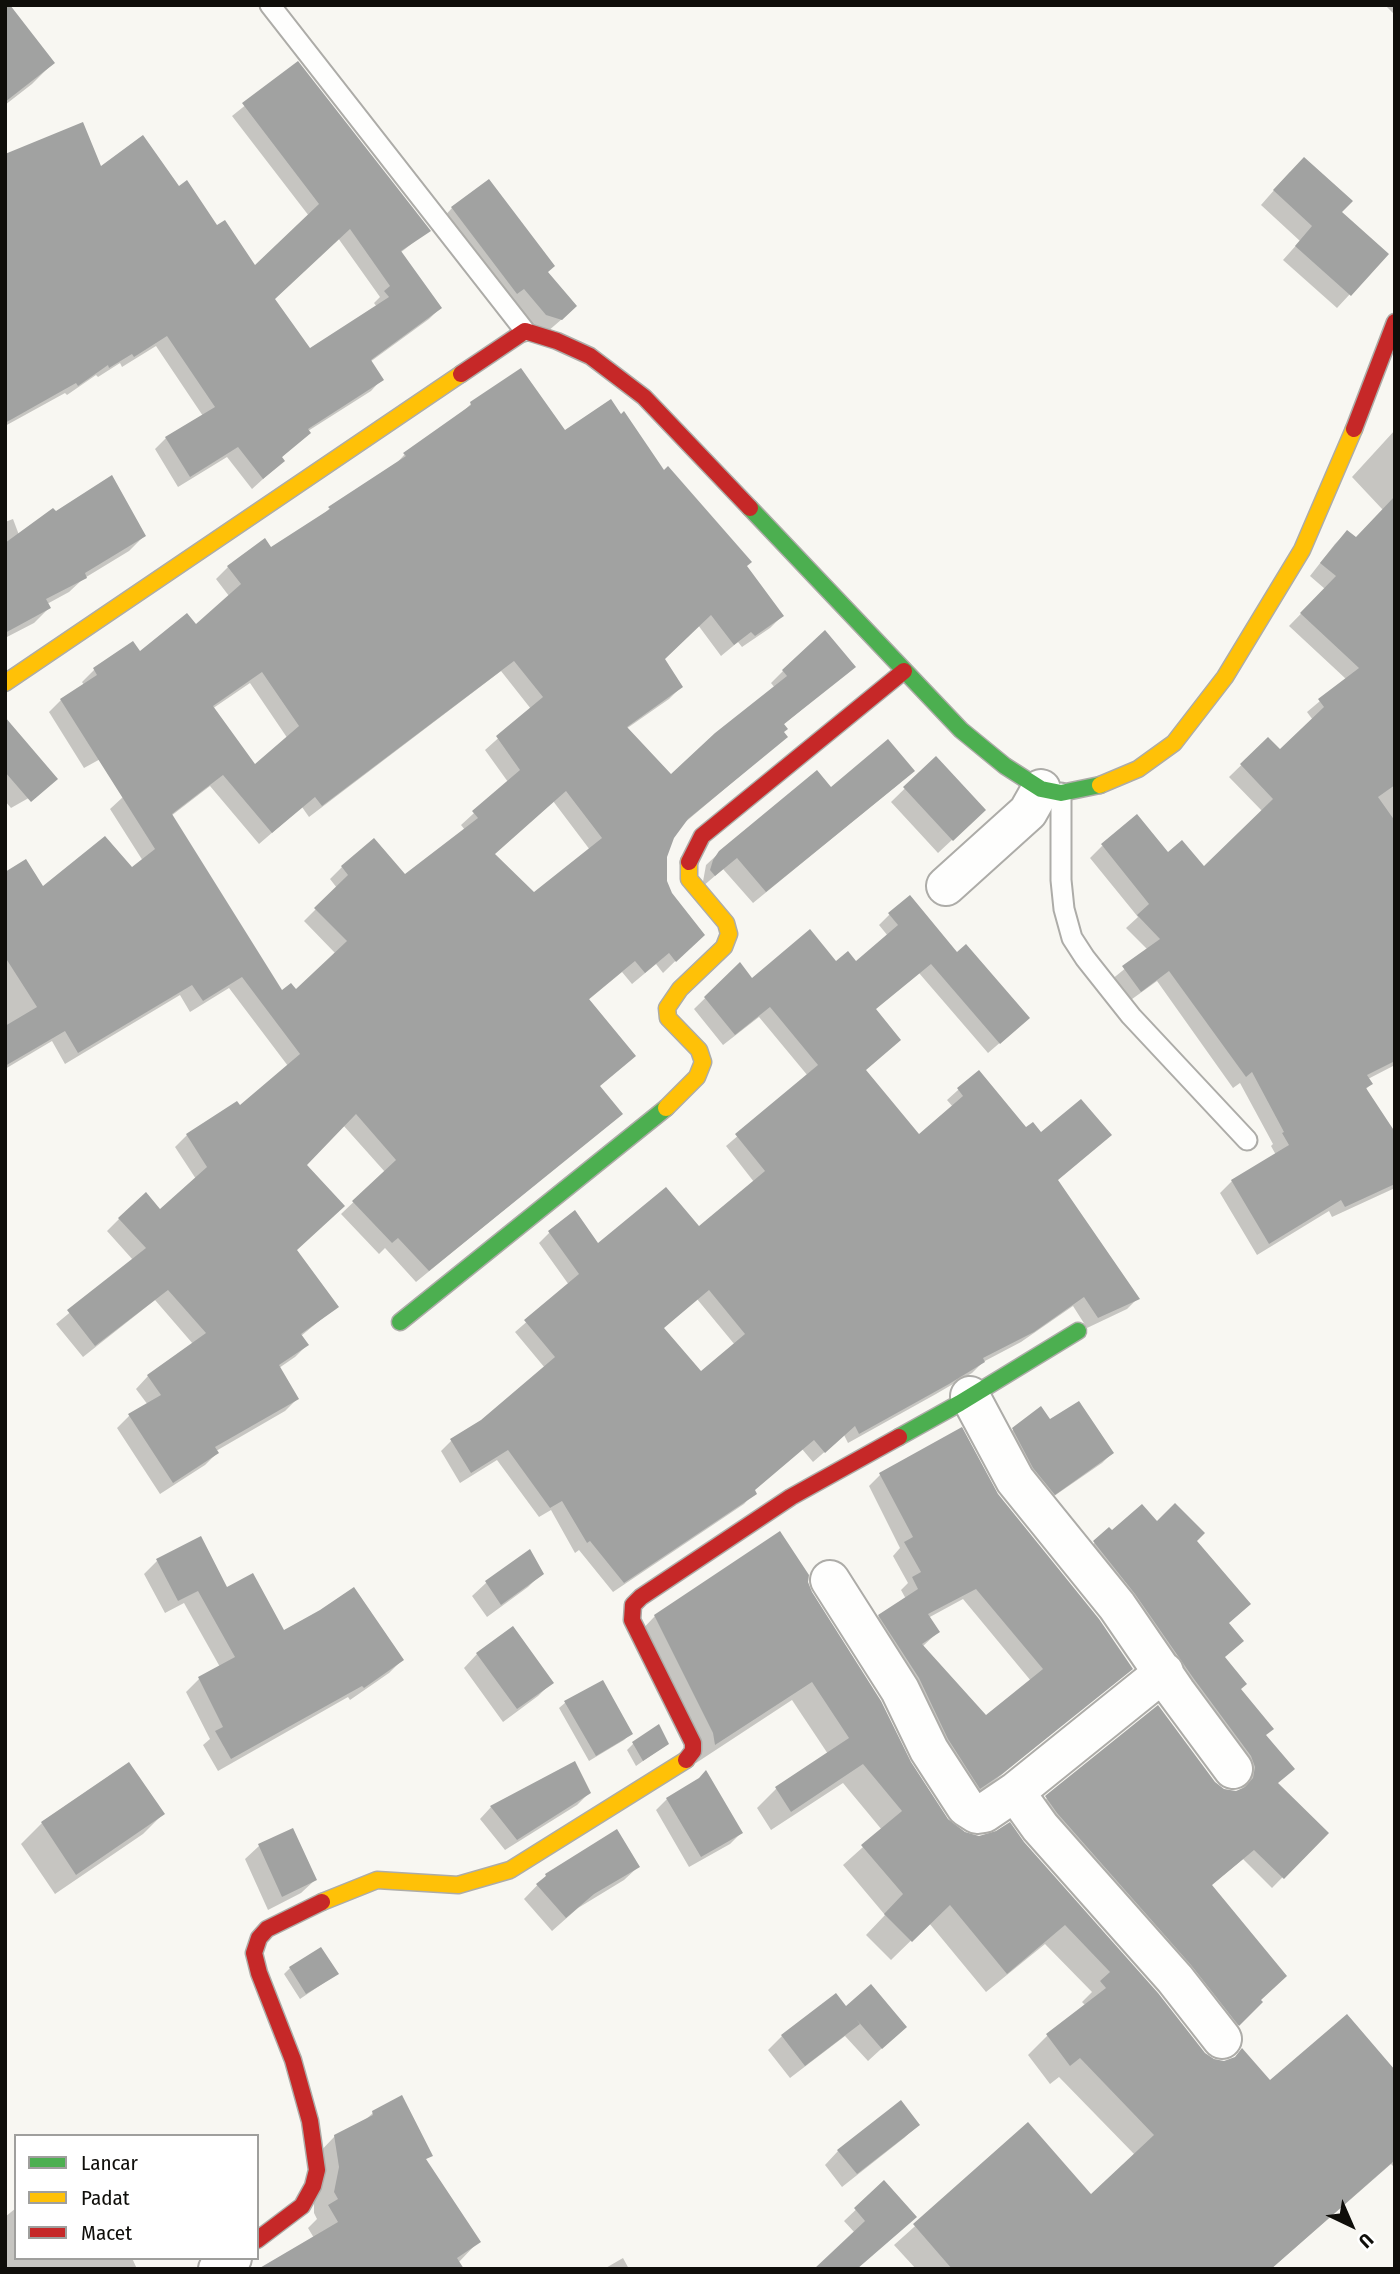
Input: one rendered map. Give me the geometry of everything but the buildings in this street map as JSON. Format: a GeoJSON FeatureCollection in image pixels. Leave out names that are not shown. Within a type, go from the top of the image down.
{"type":"FeatureCollection","features":[{"type":"Feature","properties":{"kind":"street"},"geometry":{"type":"LineString","coordinates":[[946,886],[1051,791],[1104,784],[1138,769],[1174,743],[1225,677],[1302,550],[1368,396],[1395,322]]}},
{"type":"Feature","properties":{"kind":"street"},"geometry":{"type":"LineString","coordinates":[[7,675],[525,331],[557,341],[590,356],[644,397],[961,730],[1005,766],[1051,791]]}},
{"type":"Feature","properties":{"kind":"street"},"geometry":{"type":"LineString","coordinates":[[400,1322],[671,1104],[697,1077],[703,1062],[699,1049],[668,1018],[667,1007],[680,989],[724,947],[729,934],[726,923],[689,879],[688,863],[693,850],[702,836],[904,671]]}},
{"type":"Feature","properties":{"kind":"street"},"geometry":{"type":"LineString","coordinates":[[259,2239],[302,2206],[313,2186],[317,2170],[310,2121],[293,2060],[259,1973],[254,1953],[267,1929],[328,1899],[377,1880],[458,1885],[510,1870],[687,1759],[693,1751],[693,1743],[632,1620],[633,1605],[791,1497],[970,1396],[1078,1331]]}},
{"type":"Feature","properties":{"kind":"street"},"geometry":{"type":"LineString","coordinates":[[970,1396],[1015,1480],[1117,1606],[1233,1769]]}},
{"type":"Feature","properties":{"kind":"street"},"geometry":{"type":"LineString","coordinates":[[830,1580],[900,1690],[929,1750],[966,1807],[976,1814],[984,1813],[1015,1792],[1164,1672]]}},
{"type":"Feature","properties":{"kind":"street"},"geometry":{"type":"LineString","coordinates":[[1015,1792],[1040,1827],[1175,1979],[1222,2039]]}},
{"type":"Feature","properties":{"kind":"lane"},"geometry":{"type":"LineString","coordinates":[[270,5],[525,331]]}},
{"type":"Feature","properties":{"kind":"lane"},"geometry":{"type":"LineString","coordinates":[[1051,791],[1064,909],[1072,938],[1131,1016],[1247,1140]]}},
{"type":"Feature","properties":{"kind":"traffic: fast"},"geometry":{"type":"LineString","coordinates":[[750,508],[961,730],[1005,766],[1041,789],[1061,793],[1100,785]]}},
{"type":"Feature","properties":{"kind":"traffic: fast"},"geometry":{"type":"LineString","coordinates":[[400,1322],[666,1108]]}},
{"type":"Feature","properties":{"kind":"traffic: fast"},"geometry":{"type":"LineString","coordinates":[[899,1437],[1078,1331]]}},
{"type":"Feature","properties":{"kind":"traffic: slow"},"geometry":{"type":"LineString","coordinates":[[5,683],[461,374]]}},
{"type":"Feature","properties":{"kind":"traffic: slow"},"geometry":{"type":"LineString","coordinates":[[1100,785],[1138,769],[1174,743],[1225,677],[1302,550],[1354,429]]}},
{"type":"Feature","properties":{"kind":"traffic: slow"},"geometry":{"type":"LineString","coordinates":[[666,1108],[697,1077],[703,1062],[699,1050],[668,1018],[667,1008],[680,989],[724,947],[729,934],[726,923],[689,879],[689,862]]}},
{"type":"Feature","properties":{"kind":"traffic: slow"},"geometry":{"type":"LineString","coordinates":[[322,1902],[377,1880],[458,1885],[510,1870],[686,1760]]}},
{"type":"Feature","properties":{"kind":"traffic: jam"},"geometry":{"type":"LineString","coordinates":[[1354,429],[1395,322]]}},
{"type":"Feature","properties":{"kind":"traffic: jam"},"geometry":{"type":"LineString","coordinates":[[461,374],[525,331],[557,341],[590,356],[644,397],[750,508]]}},
{"type":"Feature","properties":{"kind":"traffic: jam"},"geometry":{"type":"LineString","coordinates":[[689,862],[702,836],[904,671]]}},
{"type":"Feature","properties":{"kind":"traffic: jam"},"geometry":{"type":"LineString","coordinates":[[686,1760],[693,1751],[693,1743],[632,1620],[633,1605],[791,1497],[899,1437]]}},
{"type":"Feature","properties":{"kind":"traffic: jam"},"geometry":{"type":"LineString","coordinates":[[259,2238],[302,2206],[313,2186],[317,2170],[310,2121],[293,2060],[259,1973],[254,1953],[259,1938],[267,1929],[322,1902]]}}]}
